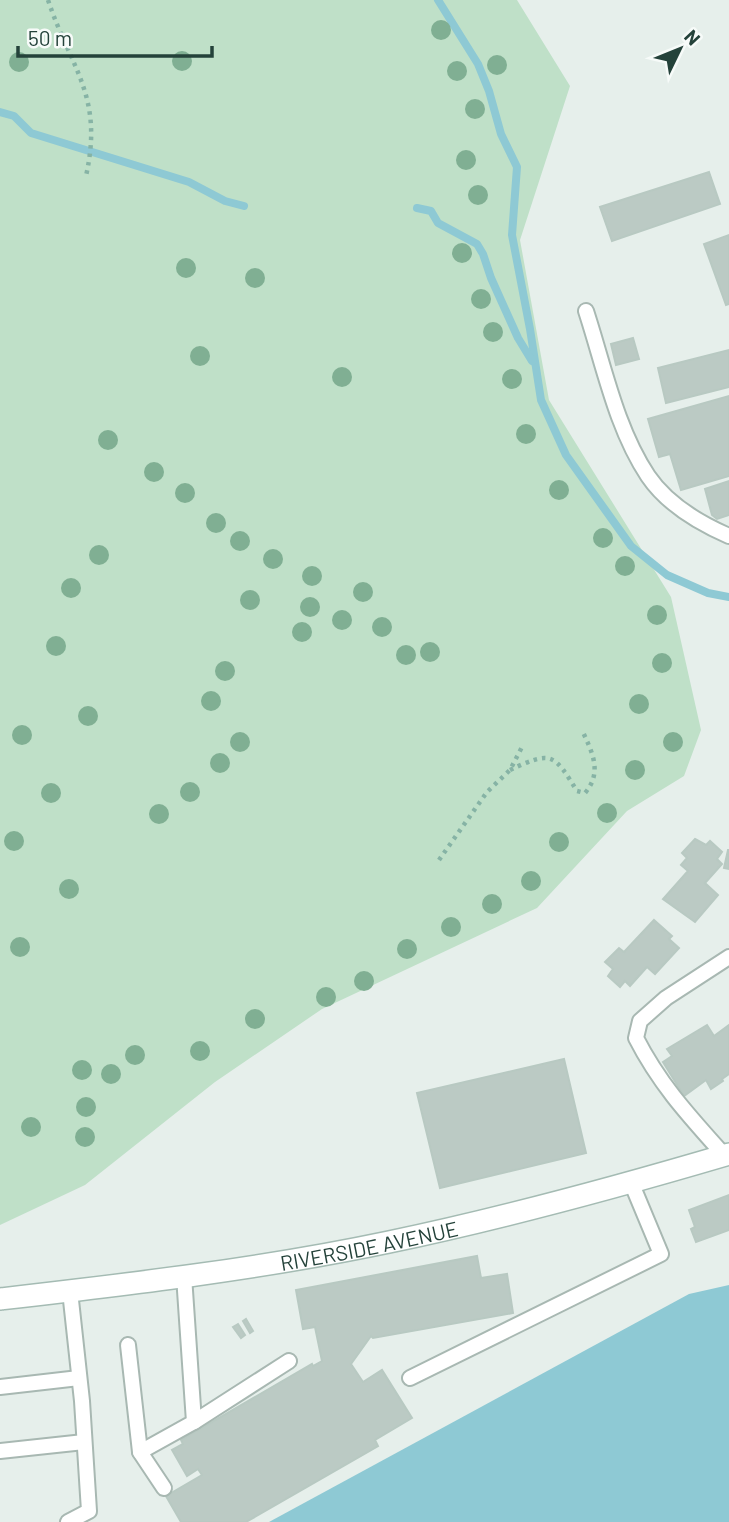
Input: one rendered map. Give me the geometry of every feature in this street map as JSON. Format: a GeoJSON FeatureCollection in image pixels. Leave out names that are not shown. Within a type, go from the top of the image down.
{"type":"FeatureCollection","features":[{"type":"Feature","properties":{"kind":"main road","name":"RIVERSIDE AVENUE"},"geometry":{"type":"LineString","coordinates":[[0,1299],[184,1276],[390,1242],[528,1210],[726,1155]]}},
{"type":"Feature","properties":{"kind":"lane"},"geometry":{"type":"LineString","coordinates":[[586,311],[625,432],[649,477],[671,500],[701,524],[729,536]]}},
{"type":"Feature","properties":{"kind":"lane"},"geometry":{"type":"LineString","coordinates":[[726,1155],[654,1072],[636,1038],[640,1021],[666,998],[729,957]]}},
{"type":"Feature","properties":{"kind":"lane"},"geometry":{"type":"LineString","coordinates":[[410,1378],[661,1254],[631,1182]]}},
{"type":"Feature","properties":{"kind":"lane"},"geometry":{"type":"LineString","coordinates":[[184,1276],[194,1422]]}},
{"type":"Feature","properties":{"kind":"lane"},"geometry":{"type":"LineString","coordinates":[[68,1522],[89,1511],[69,1291]]}},
{"type":"Feature","properties":{"kind":"lane"},"geometry":{"type":"LineString","coordinates":[[128,1345],[139,1452],[164,1488]]}},
{"type":"Feature","properties":{"kind":"lane"},"geometry":{"type":"LineString","coordinates":[[139,1452],[194,1422],[289,1360]]}},
{"type":"Feature","properties":{"kind":"lane"},"geometry":{"type":"LineString","coordinates":[[0,1387],[79,1378]]}},
{"type":"Feature","properties":{"kind":"lane"},"geometry":{"type":"LineString","coordinates":[[0,1451],[84,1441]]}},
{"type":"Feature","properties":{"kind":"path"},"geometry":{"type":"LineString","coordinates":[[48,0],[83,83],[89,104],[92,142],[86,176]]}},
{"type":"Feature","properties":{"kind":"path"},"geometry":{"type":"LineString","coordinates":[[510,770],[545,757],[556,760],[577,791],[585,793],[593,783],[595,772],[582,730]]}},
{"type":"Feature","properties":{"kind":"path"},"geometry":{"type":"LineString","coordinates":[[439,860],[487,792],[510,770],[522,747]]}},
{"type":"Feature","properties":{"kind":"green space"},"geometry":{"type":"Polygon","coordinates":[[[0,0],[517,0],[570,86],[520,240],[549,400],[671,597],[701,730],[684,776],[627,811],[537,908],[322,1009],[215,1082],[85,1185],[0,1225],[0,0]]]}},
{"type":"Feature","properties":{"kind":"water"},"geometry":{"type":"Polygon","coordinates":[[[729,1285],[729,1522],[269,1522],[689,1294],[729,1285]]]}},
{"type":"Feature","properties":{"kind":"building"},"geometry":{"type":"Polygon","coordinates":[[[709,172],[720,204],[612,241],[600,207],[709,172]]]}},
{"type":"Feature","properties":{"kind":"building"},"geometry":{"type":"Polygon","coordinates":[[[729,235],[729,304],[726,305],[704,244],[729,235]]]}},
{"type":"Feature","properties":{"kind":"building"},"geometry":{"type":"Polygon","coordinates":[[[633,338],[639,359],[616,365],[611,344],[633,338]]]}},
{"type":"Feature","properties":{"kind":"building"},"geometry":{"type":"Polygon","coordinates":[[[729,350],[729,387],[666,403],[658,368],[729,350]]]}},
{"type":"Feature","properties":{"kind":"building"},"geometry":{"type":"Polygon","coordinates":[[[729,396],[729,476],[681,490],[670,454],[659,457],[648,419],[729,396]]]}},
{"type":"Feature","properties":{"kind":"building"},"geometry":{"type":"Polygon","coordinates":[[[729,481],[729,515],[717,519],[712,515],[705,489],[729,481]]]}},
{"type":"Feature","properties":{"kind":"building"},"geometry":{"type":"Polygon","coordinates":[[[695,839],[706,845],[710,841],[722,852],[717,859],[722,864],[705,883],[718,895],[695,922],[663,899],[688,871],[681,865],[687,858],[682,853],[695,839]]]}},
{"type":"Feature","properties":{"kind":"building"},"geometry":{"type":"Polygon","coordinates":[[[729,850],[729,869],[724,868],[729,850]]]}},
{"type":"Feature","properties":{"kind":"building"},"geometry":{"type":"Polygon","coordinates":[[[654,920],[672,936],[669,939],[679,948],[655,974],[647,967],[630,986],[625,981],[620,987],[608,976],[613,969],[605,962],[619,948],[624,952],[654,920]]]}},
{"type":"Feature","properties":{"kind":"building"},"geometry":{"type":"Polygon","coordinates":[[[707,1025],[714,1036],[729,1025],[729,1074],[711,1089],[706,1080],[684,1096],[663,1062],[672,1056],[667,1049],[707,1025]]]}},
{"type":"Feature","properties":{"kind":"building"},"geometry":{"type":"Polygon","coordinates":[[[564,1059],[586,1153],[440,1188],[417,1093],[564,1059]]]}},
{"type":"Feature","properties":{"kind":"building"},"geometry":{"type":"Polygon","coordinates":[[[729,1195],[729,1230],[696,1242],[691,1229],[695,1227],[689,1210],[729,1195]]]}},
{"type":"Feature","properties":{"kind":"building"},"geometry":{"type":"Polygon","coordinates":[[[477,1256],[481,1278],[507,1274],[513,1313],[373,1338],[371,1336],[351,1364],[363,1382],[382,1370],[412,1418],[375,1440],[378,1446],[246,1522],[181,1522],[166,1496],[202,1475],[198,1469],[187,1476],[172,1450],[183,1444],[181,1440],[312,1364],[313,1366],[322,1361],[315,1327],[303,1329],[296,1290],[477,1256]]]}},
{"type":"Feature","properties":{"kind":"building"},"geometry":{"type":"Polygon","coordinates":[[[246,1319],[253,1331],[250,1333],[243,1321],[246,1319]]]}},
{"type":"Feature","properties":{"kind":"building"},"geometry":{"type":"Polygon","coordinates":[[[238,1324],[245,1335],[241,1338],[233,1327],[238,1324]]]}},
{"type":"Feature","properties":{"kind":"waterway"},"geometry":{"type":"LineString","coordinates":[[438,0],[478,64],[501,134],[517,167],[512,235],[541,400],[566,455],[631,546],[667,575],[708,593],[729,597]]}},
{"type":"Feature","properties":{"kind":"waterway"},"geometry":{"type":"LineString","coordinates":[[0,112],[14,116],[31,133],[189,182],[225,201],[244,206]]}},
{"type":"Feature","properties":{"kind":"waterway"},"geometry":{"type":"LineString","coordinates":[[417,208],[431,211],[438,223],[477,244],[518,338],[532,361]]}}]}
